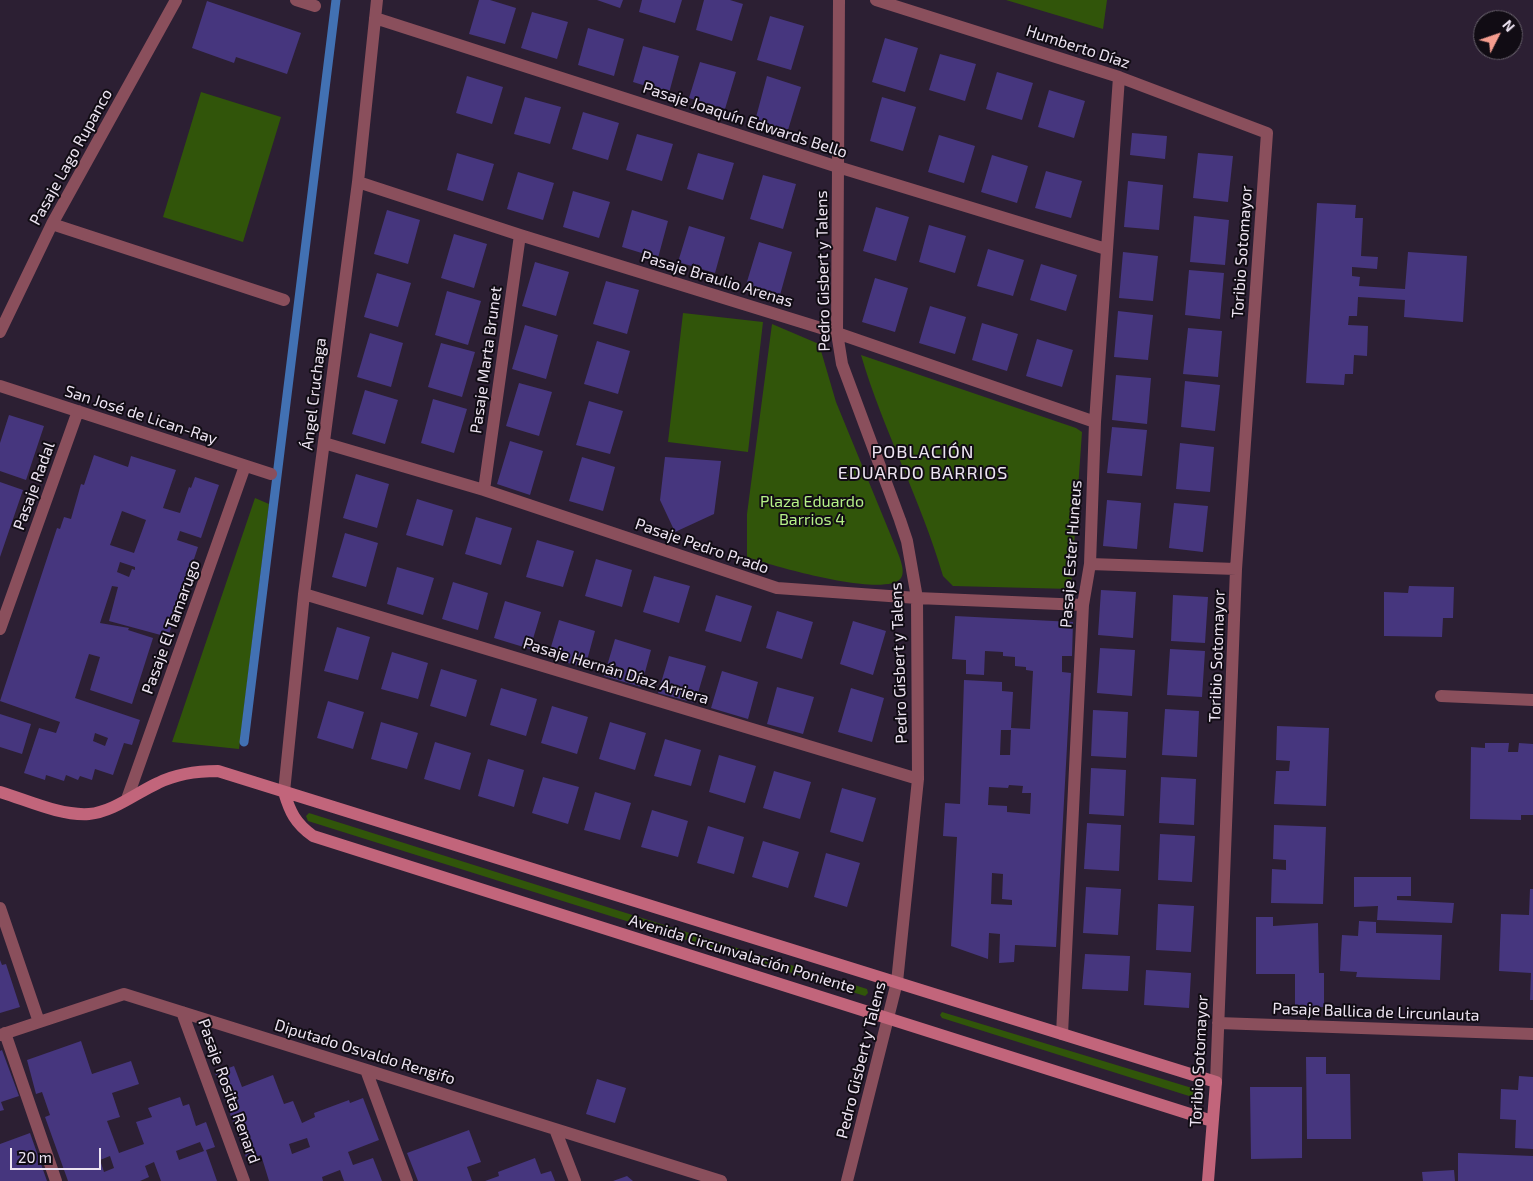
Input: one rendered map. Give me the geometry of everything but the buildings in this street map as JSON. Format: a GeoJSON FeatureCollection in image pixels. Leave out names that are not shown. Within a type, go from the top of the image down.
{"type":"FeatureCollection","features":[{"type":"Feature","properties":{"kind":"street","name":"Pasaje Lago Rupanco"},"geometry":{"type":"LineString","coordinates":[[0,332],[52,224],[176,0]]}},
{"type":"Feature","properties":{"kind":"street"},"geometry":{"type":"LineString","coordinates":[[296,0],[315,6]]}},
{"type":"Feature","properties":{"kind":"street","name":"Ángel Cruchaga"},"geometry":{"type":"LineString","coordinates":[[284,792],[304,594],[358,182],[377,0]]}},
{"type":"Feature","properties":{"kind":"street","name":"Pedro Gisbert y Talens"},"geometry":{"type":"LineString","coordinates":[[839,0],[837,333],[842,364],[903,527],[917,598],[918,779],[898,982],[847,1181]]}},
{"type":"Feature","properties":{"kind":"street","name":"Humberto Díaz"},"geometry":{"type":"LineString","coordinates":[[876,0],[1119,77],[1267,133]]}},
{"type":"Feature","properties":{"kind":"street","name":"Pasaje Joaquín Edwards Bello"},"geometry":{"type":"LineString","coordinates":[[375,18],[838,167],[1106,249]]}},
{"type":"Feature","properties":{"kind":"street","name":"Pasaje Ester Huneus"},"geometry":{"type":"LineString","coordinates":[[1062,1034],[1083,605],[1090,564],[1095,422],[1119,77]]}},
{"type":"Feature","properties":{"kind":"street","name":"Toribio Sotomayor"},"geometry":{"type":"LineString","coordinates":[[1208,1181],[1216,1082],[1236,569],[1267,133]]}},
{"type":"Feature","properties":{"kind":"street","name":"Pasaje Braulio Arenas"},"geometry":{"type":"LineString","coordinates":[[358,182],[520,235],[837,333],[1095,422]]}},
{"type":"Feature","properties":{"kind":"street"},"geometry":{"type":"LineString","coordinates":[[52,224],[284,300]]}},
{"type":"Feature","properties":{"kind":"street","name":"Pasaje Marta Brunet"},"geometry":{"type":"LineString","coordinates":[[484,490],[520,235]]}},
{"type":"Feature","properties":{"kind":"street","name":"San José de Lican-Ray"},"geometry":{"type":"LineString","coordinates":[[0,386],[271,474]]}},
{"type":"Feature","properties":{"kind":"street","name":"Pasaje Radal"},"geometry":{"type":"LineString","coordinates":[[0,629],[78,411]]}},
{"type":"Feature","properties":{"kind":"street","name":"Pasaje Pedro Prado"},"geometry":{"type":"LineString","coordinates":[[324,444],[484,490],[777,588],[917,598],[1083,605]]}},
{"type":"Feature","properties":{"kind":"street","name":"Pasaje El Tamarugo"},"geometry":{"type":"LineString","coordinates":[[127,799],[245,466]]}},
{"type":"Feature","properties":{"kind":"street"},"geometry":{"type":"LineString","coordinates":[[1090,564],[1236,569]]}},
{"type":"Feature","properties":{"kind":"street","name":"Pasaje Hernán Díaz Arriera"},"geometry":{"type":"LineString","coordinates":[[304,594],[918,779]]}},
{"type":"Feature","properties":{"kind":"street"},"geometry":{"type":"LineString","coordinates":[[1441,696],[1533,700]]}},
{"type":"Feature","properties":{"kind":"street","name":"Avenida Circunvalación Poniente"},"geometry":{"type":"LineString","coordinates":[[0,792],[72,814],[90,814],[108,809],[160,782],[200,771],[218,771],[1216,1082]]}},
{"type":"Feature","properties":{"kind":"street","name":"Avenida Circunvalación Poniente"},"geometry":{"type":"LineString","coordinates":[[284,792],[290,814],[300,827],[313,836],[889,1017],[1212,1121]]}},
{"type":"Feature","properties":{"kind":"street"},"geometry":{"type":"LineString","coordinates":[[0,908],[39,1022]]}},
{"type":"Feature","properties":{"kind":"street","name":"Diputado Osvaldo Rengifo"},"geometry":{"type":"LineString","coordinates":[[3,1034],[124,994],[721,1181]]}},
{"type":"Feature","properties":{"kind":"street","name":"Pasaje Rosita Renard"},"geometry":{"type":"LineString","coordinates":[[182,1012],[244,1181]]}},
{"type":"Feature","properties":{"kind":"street","name":"Pasaje Ballica de Lircunlauta"},"geometry":{"type":"LineString","coordinates":[[1218,1023],[1533,1034]]}},
{"type":"Feature","properties":{"kind":"street"},"geometry":{"type":"LineString","coordinates":[[3,1034],[56,1181]]}},
{"type":"Feature","properties":{"kind":"street"},"geometry":{"type":"LineString","coordinates":[[366,1070],[407,1181]]}},
{"type":"Feature","properties":{"kind":"street"},"geometry":{"type":"LineString","coordinates":[[556,1129],[575,1181]]}},
{"type":"Feature","properties":{"kind":"green space"},"geometry":{"type":"Polygon","coordinates":[[[1006,0],[1107,0],[1103,29],[1006,0]]]}},
{"type":"Feature","properties":{"kind":"green space"},"geometry":{"type":"Polygon","coordinates":[[[201,92],[281,117],[243,242],[163,217],[201,92]]]}},
{"type":"Feature","properties":{"kind":"green space"},"geometry":{"type":"Polygon","coordinates":[[[683,313],[763,322],[748,452],[668,442],[683,313]]]}},
{"type":"Feature","properties":{"kind":"green space","name":"Plaza Eduardo Barrios 4"},"geometry":{"type":"Polygon","coordinates":[[[772,324],[819,344],[836,402],[902,563],[903,571],[901,578],[891,583],[873,585],[851,583],[802,573],[747,557],[747,514],[772,324]]]}},
{"type":"Feature","properties":{"kind":"green space","name":"Plaza Eduardo Barrios 4"},"geometry":{"type":"Polygon","coordinates":[[[861,355],[1076,428],[1082,432],[1071,589],[953,586],[943,576],[924,520],[880,410],[861,355]]]}},
{"type":"Feature","properties":{"kind":"green space"},"geometry":{"type":"Polygon","coordinates":[[[255,498],[269,504],[239,749],[172,742],[255,498]]]}},
{"type":"Feature","properties":{"kind":"green space"},"geometry":{"type":"Polygon","coordinates":[[[309,813],[867,989],[868,993],[865,996],[308,821],[306,816],[309,813]]]}},
{"type":"Feature","properties":{"kind":"green space"},"geometry":{"type":"Polygon","coordinates":[[[942,1012],[1192,1088],[1195,1094],[1189,1096],[942,1018],[940,1015],[942,1012]]]}},
{"type":"Feature","properties":{"kind":"waterway"},"geometry":{"type":"LineString","coordinates":[[244,742],[336,0]]}},
{"type":"Feature","properties":{"kind":"district","name":"POBLACIÓN EDUARDO BARRIOS"},"geometry":{"type":"Point","coordinates":[923,462]}}]}
